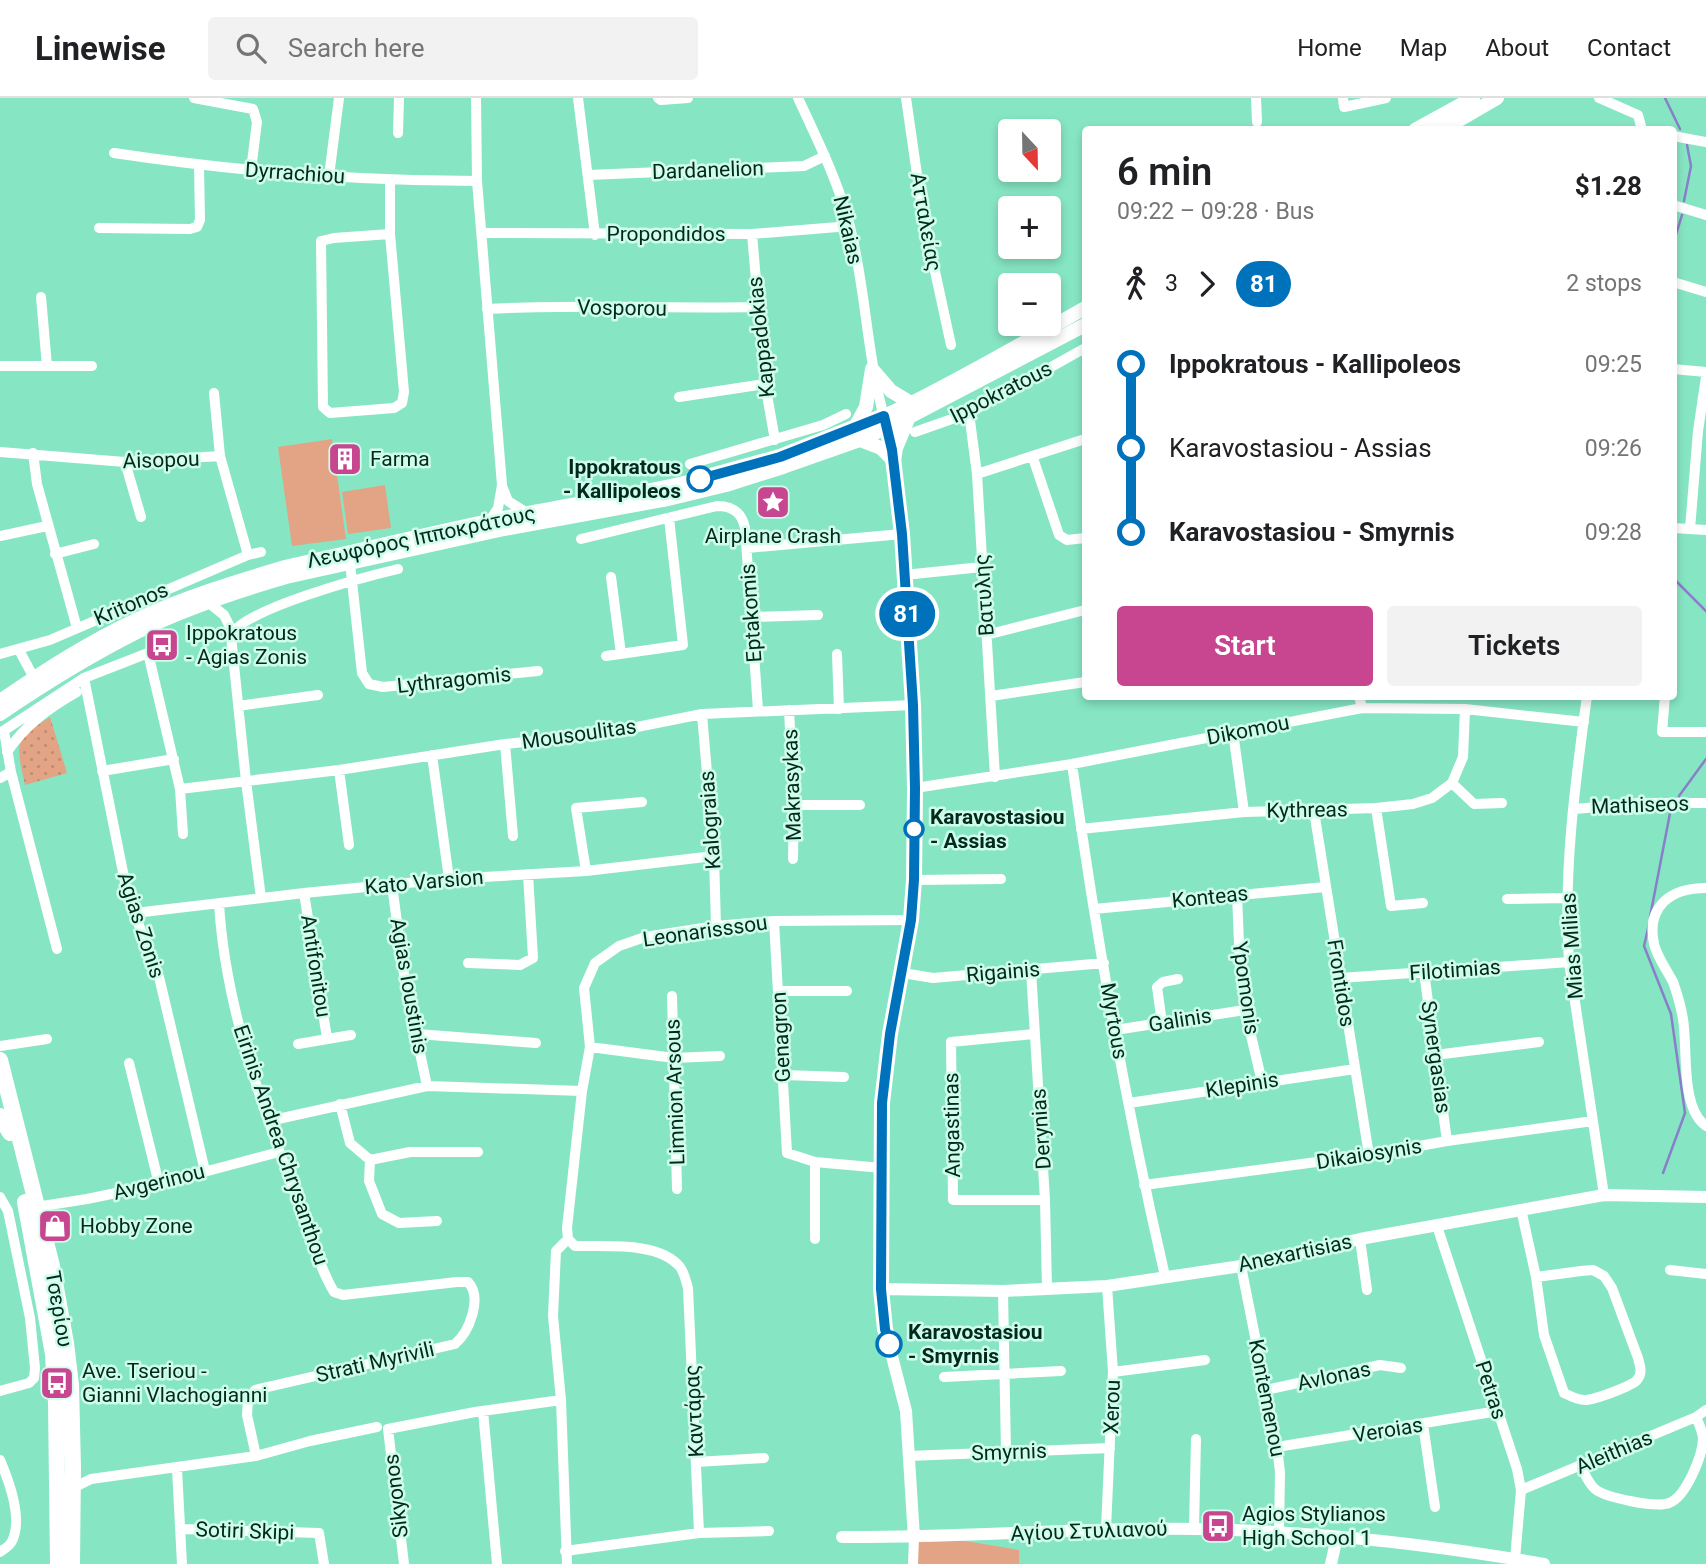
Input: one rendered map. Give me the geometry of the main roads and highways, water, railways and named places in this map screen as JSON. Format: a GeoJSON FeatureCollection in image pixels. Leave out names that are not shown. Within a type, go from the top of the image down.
{"type":"FeatureCollection","features":[{"type":"Feature","properties":{"kind":"main road"},"geometry":{"type":"LineString","coordinates":[[1422,126],[1473,98]]}},
{"type":"Feature","properties":{"kind":"main road"},"geometry":{"type":"LineString","coordinates":[[1449,126],[1497,98]]}},
{"type":"Feature","properties":{"kind":"main road","name":"Λεωφόρος Ιπποκράτους"},"geometry":{"type":"LineString","coordinates":[[0,714],[62,674],[141,630],[230,595],[286,577],[504,528],[668,499],[783,467],[883,425],[1082,310]]}},
{"type":"Feature","properties":{"kind":"main road","name":"Λεωφόρος Ιπποκράτους"},"geometry":{"type":"LineString","coordinates":[[910,410],[1082,326]]}},
{"type":"Feature","properties":{"kind":"main road"},"geometry":{"type":"LineString","coordinates":[[872,369],[910,410],[896,447],[894,461],[881,448],[857,435],[871,387],[872,369]]}},
{"type":"Feature","properties":{"kind":"main road","name":"Λεωφόρος Ιπποκράτους"},"geometry":{"type":"LineString","coordinates":[[0,701],[34,678],[138,619],[199,594],[285,567],[527,513],[645,492],[857,435]]}},
{"type":"Feature","properties":{"kind":"main road","name":"Τσερίου"},"geometry":{"type":"LineString","coordinates":[[0,1060],[52,1266],[66,1343],[71,1385],[72,1564]]}},
{"type":"Feature","properties":{"kind":"main road","name":"Τσερίου"},"geometry":{"type":"LineString","coordinates":[[0,1097],[38,1267],[53,1354],[58,1564]]}},
{"type":"Feature","properties":{"kind":"main road"},"geometry":{"type":"LineString","coordinates":[[0,1116],[10,1133]]}},
{"type":"Feature","properties":{"kind":"waterway"},"geometry":{"type":"LineString","coordinates":[[1665,98],[1680,129]]}},
{"type":"Feature","properties":{"kind":"waterway"},"geometry":{"type":"LineString","coordinates":[[1684,201],[1691,166],[1687,145]]}},
{"type":"Feature","properties":{"kind":"waterway"},"geometry":{"type":"LineString","coordinates":[[1677,231],[1682,215]]}},
{"type":"Feature","properties":{"kind":"waterway"},"geometry":{"type":"LineString","coordinates":[[1677,582],[1706,611]]}},
{"type":"Feature","properties":{"kind":"waterway"},"geometry":{"type":"LineString","coordinates":[[1679,796],[1706,759]]}},
{"type":"Feature","properties":{"kind":"waterway"},"geometry":{"type":"LineString","coordinates":[[1650,917],[1671,808]]}},
{"type":"Feature","properties":{"kind":"waterway"},"geometry":{"type":"LineString","coordinates":[[1649,924],[1644,946],[1671,1014],[1685,1113],[1663,1173]]}},
{"type":"Feature","properties":{"kind":"place","name":"Farma"},"geometry":{"type":"Point","coordinates":[345,459]}},
{"type":"Feature","properties":{"kind":"place","name":"Ippokratous - Kallipoleos"},"geometry":{"type":"Point","coordinates":[700,479]}},
{"type":"Feature","properties":{"kind":"place","name":"Airplane Crash"},"geometry":{"type":"Point","coordinates":[773,502]}},
{"type":"Feature","properties":{"kind":"place","name":"Ippokratous - Agias Zonis"},"geometry":{"type":"Point","coordinates":[162,645]}},
{"type":"Feature","properties":{"kind":"place","name":"Karavostasiou - Assias"},"geometry":{"type":"Point","coordinates":[914,829]}},
{"type":"Feature","properties":{"kind":"place","name":"Hobby Zone"},"geometry":{"type":"Point","coordinates":[55,1226]}},
{"type":"Feature","properties":{"kind":"place","name":"Karavostasiou - Smyrnis"},"geometry":{"type":"Point","coordinates":[889,1344]}},
{"type":"Feature","properties":{"kind":"place","name":"Ave. Tseriou - Gianni Vlachogianni"},"geometry":{"type":"Point","coordinates":[57,1383]}},
{"type":"Feature","properties":{"kind":"place","name":"Agios Stylianos High School 1"},"geometry":{"type":"Point","coordinates":[1218,1526]}}]}
